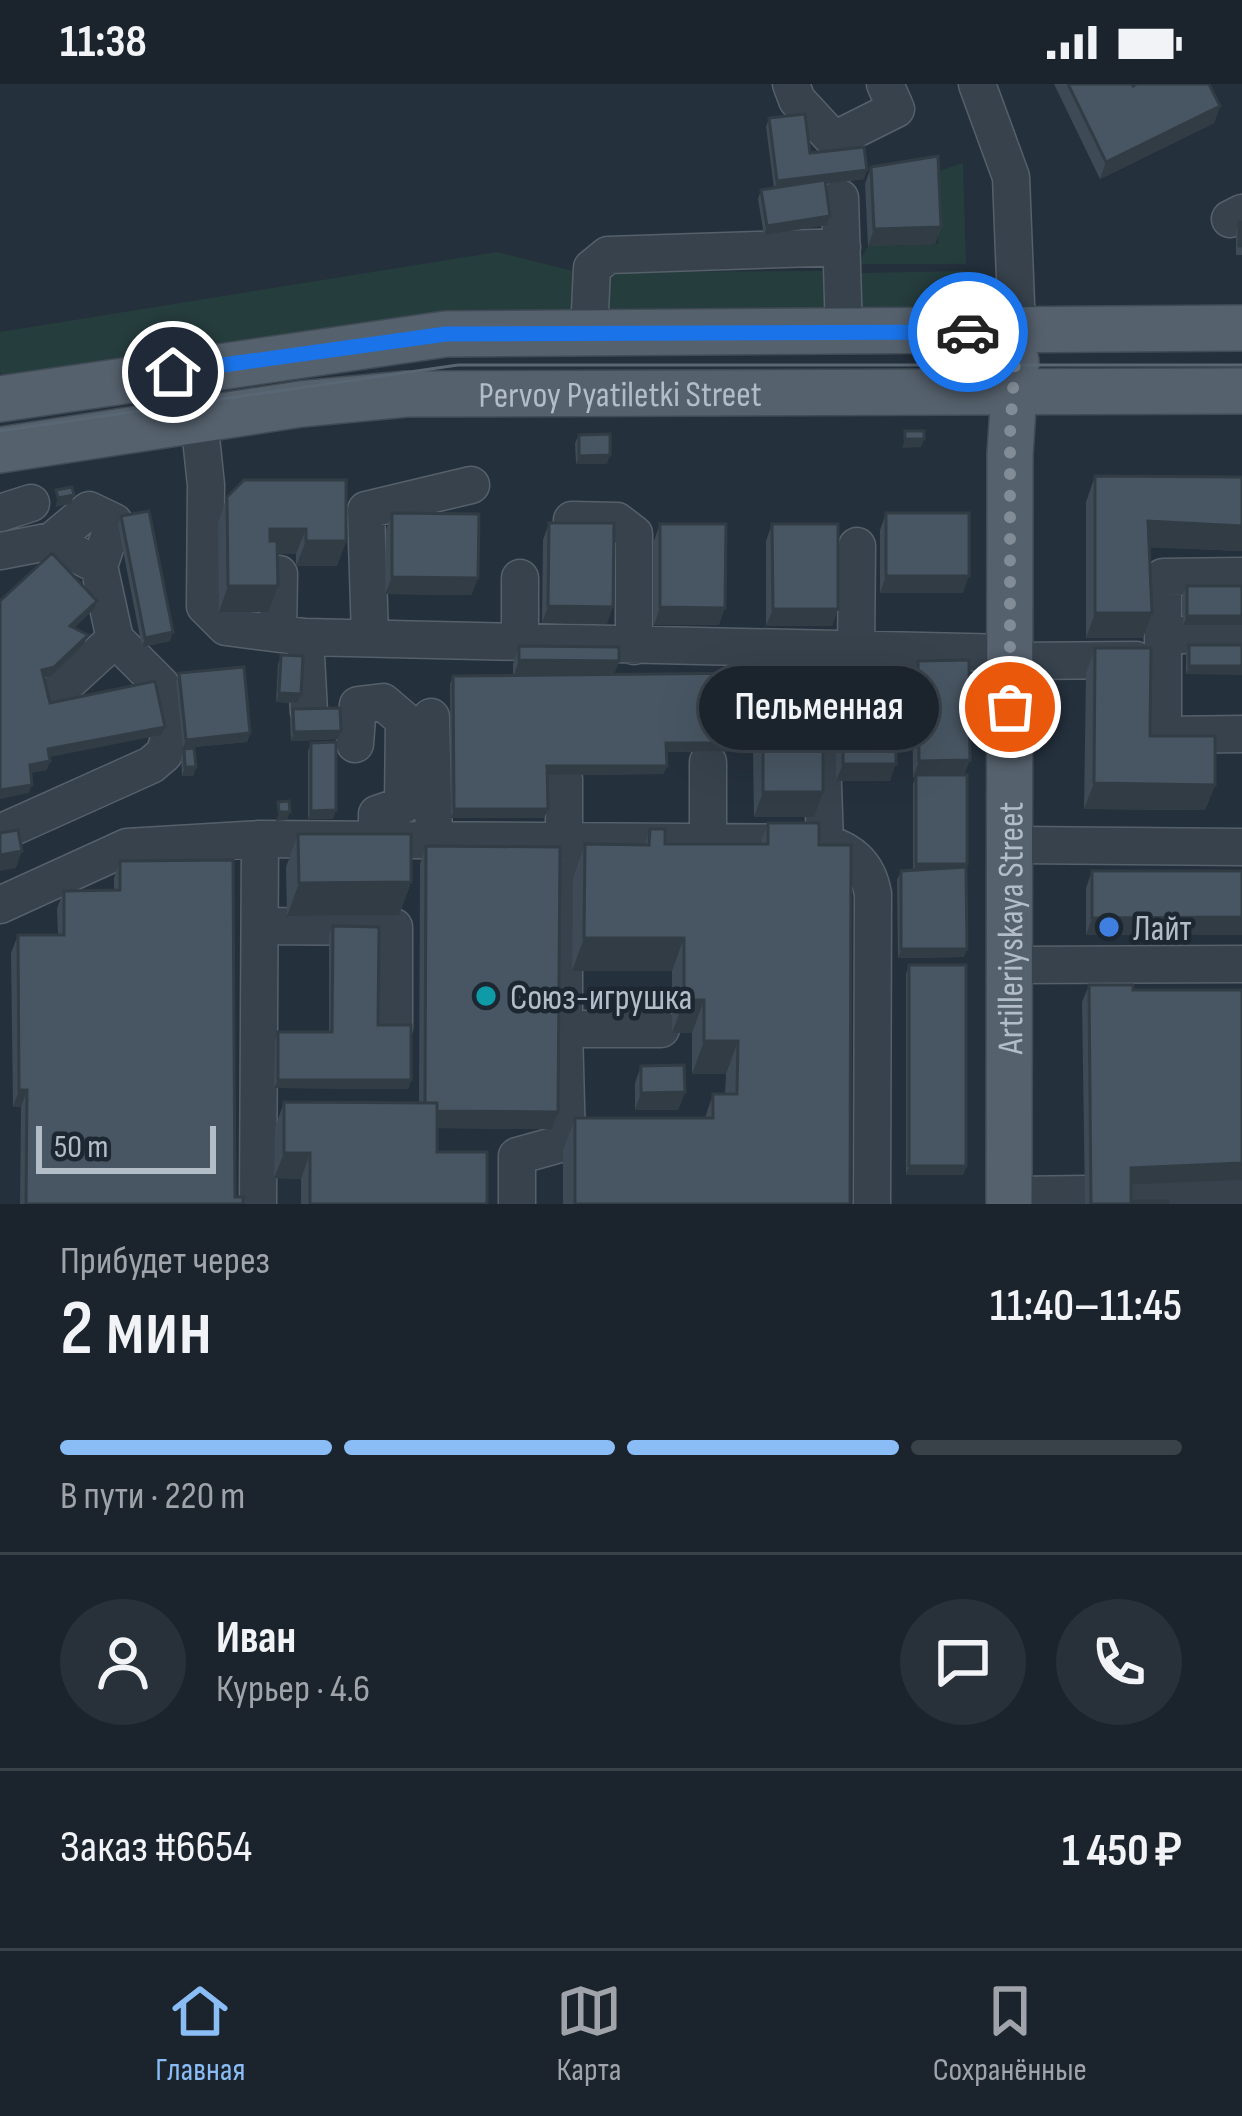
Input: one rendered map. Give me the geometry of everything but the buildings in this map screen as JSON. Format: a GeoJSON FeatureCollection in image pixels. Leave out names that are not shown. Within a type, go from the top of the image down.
{"type":"FeatureCollection","features":[{"type":"Feature","properties":{"kind":"main road","name":"Pervoy Pyatiletki Street"},"geometry":{"type":"LineString","coordinates":[[0,399],[418,336],[1242,328]]}},
{"type":"Feature","properties":{"kind":"main road","name":"Artilleriyskaya Street"},"geometry":{"type":"LineString","coordinates":[[1010,1199],[1010,657],[1017,329]]}},
{"type":"Feature","properties":{"kind":"main road","name":"Pervoy Pyatiletki Street"},"geometry":{"type":"LineString","coordinates":[[0,450],[406,394],[1242,391]]}},
{"type":"Feature","properties":{"kind":"street"},"geometry":{"type":"LineString","coordinates":[[791,84],[797,100],[834,140],[896,109],[885,84]]}},
{"type":"Feature","properties":{"kind":"street","name":"Artilleriyskaya Street"},"geometry":{"type":"LineString","coordinates":[[977,84],[1011,177],[1017,329]]}},
{"type":"Feature","properties":{"kind":"street"},"geometry":{"type":"LineString","coordinates":[[840,198],[844,333]]}},
{"type":"Feature","properties":{"kind":"street"},"geometry":{"type":"LineString","coordinates":[[589,333],[592,268],[608,255],[842,247]]}},
{"type":"Feature","properties":{"kind":"street"},"geometry":{"type":"LineString","coordinates":[[199,419],[206,484],[205,607],[226,627],[370,638],[1010,657],[1163,647],[1242,635]]}},
{"type":"Feature","properties":{"kind":"street"},"geometry":{"type":"LineString","coordinates":[[206,484],[248,486]]}},
{"type":"Feature","properties":{"kind":"street"},"geometry":{"type":"LineString","coordinates":[[330,490],[366,510],[471,484]]}},
{"type":"Feature","properties":{"kind":"street"},"geometry":{"type":"LineString","coordinates":[[366,510],[370,638]]}},
{"type":"Feature","properties":{"kind":"street"},"geometry":{"type":"LineString","coordinates":[[572,520],[617,521],[634,534],[634,646]]}},
{"type":"Feature","properties":{"kind":"street"},"geometry":{"type":"LineString","coordinates":[[0,551],[52,542],[99,566],[115,639],[160,685],[169,739],[164,754],[0,833]]}},
{"type":"Feature","properties":{"kind":"street"},"geometry":{"type":"LineString","coordinates":[[856,652],[857,546]]}},
{"type":"Feature","properties":{"kind":"street"},"geometry":{"type":"LineString","coordinates":[[279,574],[309,712]]}},
{"type":"Feature","properties":{"kind":"street"},"geometry":{"type":"LineString","coordinates":[[1242,576],[1163,577],[1163,735],[1242,734]]}},
{"type":"Feature","properties":{"kind":"street"},"geometry":{"type":"LineString","coordinates":[[520,578],[520,643]]}},
{"type":"Feature","properties":{"kind":"street"},"geometry":{"type":"LineString","coordinates":[[54,695],[115,639]]}},
{"type":"Feature","properties":{"kind":"street"},"geometry":{"type":"LineString","coordinates":[[798,691],[799,734],[822,754],[825,843]]}},
{"type":"Feature","properties":{"kind":"street"},"geometry":{"type":"LineString","coordinates":[[355,743],[355,712],[366,701],[382,701],[404,720],[403,805],[377,814],[377,839]]}},
{"type":"Feature","properties":{"kind":"street"},"geometry":{"type":"LineString","coordinates":[[431,717],[434,840]]}},
{"type":"Feature","properties":{"kind":"street"},"geometry":{"type":"LineString","coordinates":[[707,762],[708,842]]}},
{"type":"Feature","properties":{"kind":"street"},"geometry":{"type":"LineString","coordinates":[[517,1204],[517,1156],[566,1142],[564,779]]}},
{"type":"Feature","properties":{"kind":"street"},"geometry":{"type":"LineString","coordinates":[[0,905],[127,847],[260,838],[825,843],[845,849],[860,862],[873,894],[872,1204]]}},
{"type":"Feature","properties":{"kind":"street"},"geometry":{"type":"LineString","coordinates":[[258,1204],[260,838]]}},
{"type":"Feature","properties":{"kind":"street"},"geometry":{"type":"LineString","coordinates":[[1010,845],[1242,847]]}},
{"type":"Feature","properties":{"kind":"street"},"geometry":{"type":"LineString","coordinates":[[260,926],[394,927],[394,1027]]}},
{"type":"Feature","properties":{"kind":"street"},"geometry":{"type":"LineString","coordinates":[[1009,965],[1242,964]]}},
{"type":"Feature","properties":{"kind":"street"},"geometry":{"type":"LineString","coordinates":[[564,1029],[661,1029]]}},
{"type":"Feature","properties":{"kind":"street"},"geometry":{"type":"LineString","coordinates":[[259,1118],[302,1118]]}},
{"type":"Feature","properties":{"kind":"street"},"geometry":{"type":"LineString","coordinates":[[1125,1194],[1242,1193]]}},
{"type":"Feature","properties":{"kind":"street"},"geometry":{"type":"LineString","coordinates":[[1010,1199],[1085,1194]]}},
{"type":"Feature","properties":{"kind":"green space"},"geometry":{"type":"Polygon","coordinates":[[[963,163],[966,264],[858,264],[868,246],[938,244],[936,172],[963,163]]]}},
{"type":"Feature","properties":{"kind":"green space"},"geometry":{"type":"Polygon","coordinates":[[[497,252],[581,273],[574,313],[6,381],[0,372],[0,332],[497,252]]]}},
{"type":"Feature","properties":{"kind":"green space"},"geometry":{"type":"Polygon","coordinates":[[[824,271],[831,281],[825,314],[623,320],[605,308],[605,272],[824,271]]]}},
{"type":"Feature","properties":{"kind":"green space"},"geometry":{"type":"Polygon","coordinates":[[[966,271],[966,311],[863,313],[859,273],[966,271]]]}},
{"type":"Feature","properties":{"kind":"tram line"},"geometry":{"type":"LineString","coordinates":[[0,431],[458,365],[1242,365]]}},
{"type":"Feature","properties":{"kind":"way so far"},"geometry":{"type":"LineString","coordinates":[[968,332],[1017,329],[1010,434],[1010,707]]}},
{"type":"Feature","properties":{"kind":"place","name":"Пельменная"},"geometry":{"type":"Point","coordinates":[1010,707]}},
{"type":"Feature","properties":{"kind":"place","name":"Лайт"},"geometry":{"type":"Point","coordinates":[1109,927]}},
{"type":"Feature","properties":{"kind":"place","name":"Союз-игрушка"},"geometry":{"type":"Point","coordinates":[486,996]}},
{"type":"Feature","properties":{"kind":"route"},"geometry":{"type":"LineString","coordinates":[[173,372],[446,334],[968,332]]}}]}
